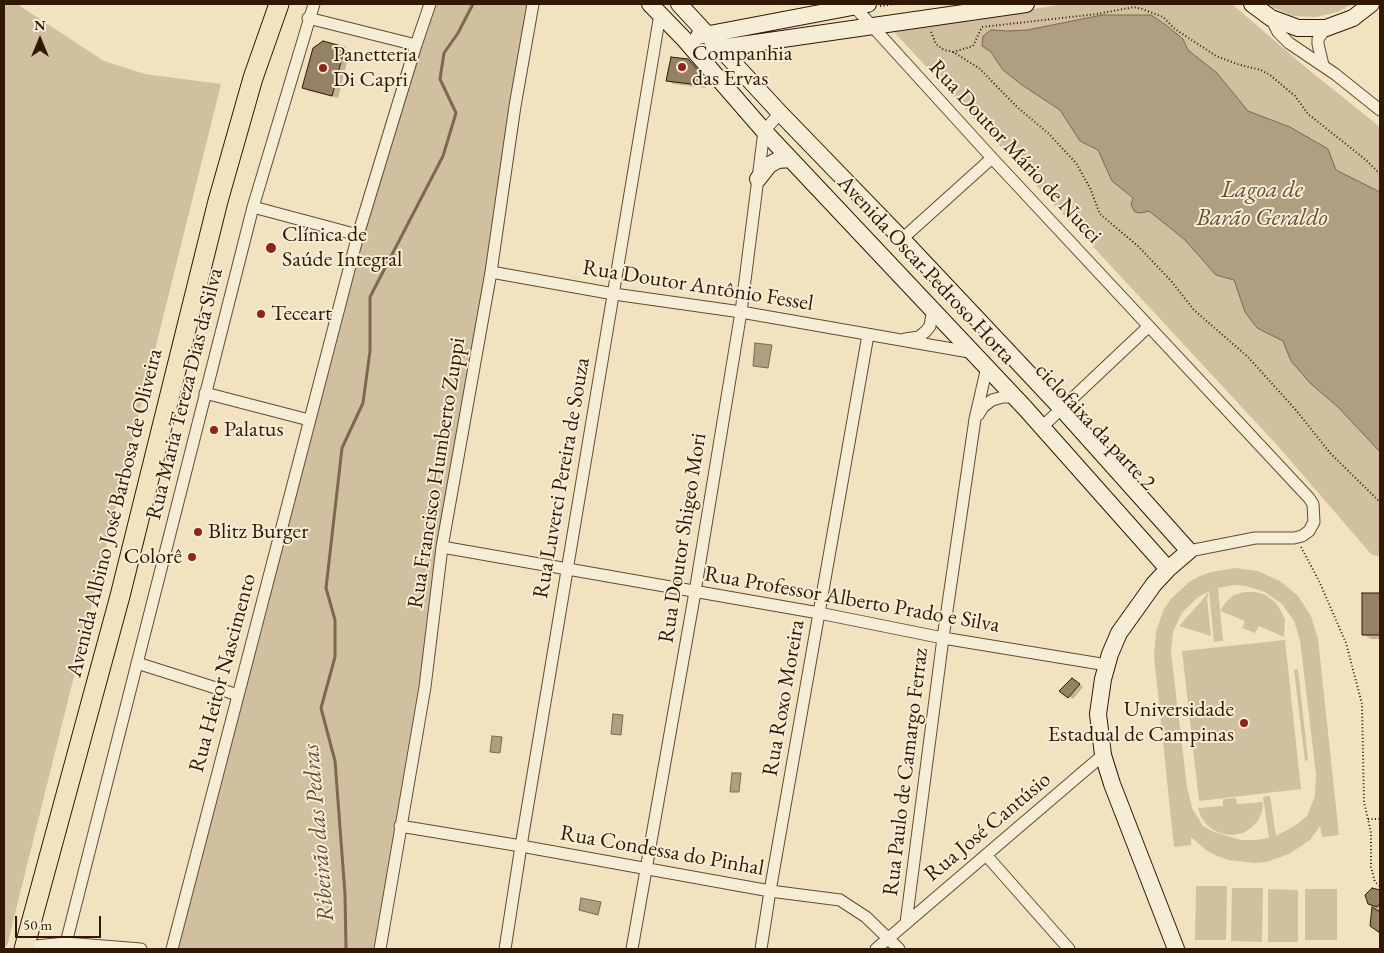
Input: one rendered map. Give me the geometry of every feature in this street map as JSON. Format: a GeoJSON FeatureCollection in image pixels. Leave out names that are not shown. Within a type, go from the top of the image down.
{"type":"FeatureCollection","features":[{"type":"Feature","properties":{"kind":"main road","name":"Avenida Albino José Barbosa de Oliveira"},"geometry":{"type":"LineString","coordinates":[[25,948],[120,596],[218,201],[253,78],[279,4]]}},
{"type":"Feature","properties":{"kind":"main road","name":"Avenida Oscar Pedroso Horta"},"geometry":{"type":"LineString","coordinates":[[679,4],[780,113],[1062,409],[1189,551]]}},
{"type":"Feature","properties":{"kind":"main road"},"geometry":{"type":"LineString","coordinates":[[696,54],[720,47],[1026,4]]}},
{"type":"Feature","properties":{"kind":"main road"},"geometry":{"type":"LineString","coordinates":[[1252,4],[1271,18],[1298,28],[1326,28],[1353,18],[1371,4]]}},
{"type":"Feature","properties":{"kind":"main road"},"geometry":{"type":"LineString","coordinates":[[685,40],[707,34],[858,5]]}},
{"type":"Feature","properties":{"kind":"main road","name":"Avenida Oscar Pedroso Horta"},"geometry":{"type":"LineString","coordinates":[[655,9],[685,40],[790,159],[975,353],[1168,569]]}},
{"type":"Feature","properties":{"kind":"main road"},"geometry":{"type":"LineString","coordinates":[[752,81],[748,70],[749,59],[757,42]]}},
{"type":"Feature","properties":{"kind":"main road"},"geometry":{"type":"LineString","coordinates":[[758,179],[769,165],[778,160],[790,159]]}},
{"type":"Feature","properties":{"kind":"main road"},"geometry":{"type":"LineString","coordinates":[[1176,949],[1112,784],[1103,755],[1098,714],[1103,679],[1118,633],[1168,569],[1189,551]]}},
{"type":"Feature","properties":{"kind":"street","name":"Rua Maria Tereza Dias da Silva"},"geometry":{"type":"LineString","coordinates":[[66,943],[253,207],[308,18],[314,4]]}},
{"type":"Feature","properties":{"kind":"street","name":"Rua Heitor Nascimento"},"geometry":{"type":"LineString","coordinates":[[172,949],[358,235],[430,4]]}},
{"type":"Feature","properties":{"kind":"street","name":"Rua Francisco Humberto Zuppi"},"geometry":{"type":"LineString","coordinates":[[380,949],[425,687],[442,547],[491,272],[515,106],[533,4]]}},
{"type":"Feature","properties":{"kind":"street","name":"Rua Doutor Mário de Nucci"},"geometry":{"type":"LineString","coordinates":[[858,5],[872,26],[992,158],[1309,498],[1313,504],[1314,522],[1309,530],[1302,536],[1297,537]]}},
{"type":"Feature","properties":{"kind":"street","name":"Rua Luverci Pereira de Souza"},"geometry":{"type":"LineString","coordinates":[[505,949],[520,846],[614,294],[655,9]]}},
{"type":"Feature","properties":{"kind":"street"},"geometry":{"type":"LineString","coordinates":[[308,18],[416,45]]}},
{"type":"Feature","properties":{"kind":"street"},"geometry":{"type":"LineString","coordinates":[[1271,18],[1278,32],[1289,43],[1323,65],[1380,110]]}},
{"type":"Feature","properties":{"kind":"street"},"geometry":{"type":"LineString","coordinates":[[1323,65],[1318,39],[1326,28]]}},
{"type":"Feature","properties":{"kind":"street"},"geometry":{"type":"LineString","coordinates":[[764,131],[780,113]]}},
{"type":"Feature","properties":{"kind":"street","name":"Rua Doutor Shigeo Mori"},"geometry":{"type":"LineString","coordinates":[[632,949],[695,592],[741,312],[764,131]]}},
{"type":"Feature","properties":{"kind":"street"},"geometry":{"type":"LineString","coordinates":[[902,239],[992,158]]}},
{"type":"Feature","properties":{"kind":"street"},"geometry":{"type":"LineString","coordinates":[[253,207],[358,235]]}},
{"type":"Feature","properties":{"kind":"street","name":"Rua Doutor Antônio Fessel"},"geometry":{"type":"LineString","coordinates":[[491,272],[614,294],[741,312],[975,353]]}},
{"type":"Feature","properties":{"kind":"street","name":"Rua Doutor Antônio Fessel"},"geometry":{"type":"LineString","coordinates":[[898,341],[919,337],[926,331],[930,326],[933,309]]}},
{"type":"Feature","properties":{"kind":"street"},"geometry":{"type":"LineString","coordinates":[[1042,427],[1148,327]]}},
{"type":"Feature","properties":{"kind":"street","name":"Rua Roxo Moreira"},"geometry":{"type":"LineString","coordinates":[[761,949],[868,335]]}},
{"type":"Feature","properties":{"kind":"street","name":"Rua Paulo de Camargo Ferraz"},"geometry":{"type":"LineString","coordinates":[[906,923],[943,638],[975,418],[987,368]]}},
{"type":"Feature","properties":{"kind":"street"},"geometry":{"type":"LineString","coordinates":[[206,393],[310,420]]}},
{"type":"Feature","properties":{"kind":"street"},"geometry":{"type":"LineString","coordinates":[[975,418],[983,407],[992,400],[1014,397]]}},
{"type":"Feature","properties":{"kind":"street"},"geometry":{"type":"LineString","coordinates":[[1189,551],[1255,538],[1297,537]]}},
{"type":"Feature","properties":{"kind":"street","name":"Rua Professor Alberto Prado e Silva"},"geometry":{"type":"LineString","coordinates":[[442,547],[819,613],[943,638],[1107,665]]}},
{"type":"Feature","properties":{"kind":"street"},"geometry":{"type":"LineString","coordinates":[[137,663],[238,695]]}},
{"type":"Feature","properties":{"kind":"street","name":"Rua José Cantúsio"},"geometry":{"type":"LineString","coordinates":[[876,949],[1103,755]]}},
{"type":"Feature","properties":{"kind":"street","name":"Rua Condessa do Pinhal"},"geometry":{"type":"LineString","coordinates":[[400,826],[770,891],[840,900],[866,917],[899,949]]}},
{"type":"Feature","properties":{"kind":"street"},"geometry":{"type":"LineString","coordinates":[[986,855],[1069,949]]}},
{"type":"Feature","properties":{"kind":"street"},"geometry":{"type":"LineString","coordinates":[[25,948],[66,943],[141,949]]}},
{"type":"Feature","properties":{"kind":"path"},"geometry":{"type":"LineString","coordinates":[[952,52],[973,46],[982,27],[1097,14],[1134,7],[1142,9],[1162,17],[1175,29],[1216,56],[1261,70],[1270,75],[1295,96],[1308,114],[1380,174]]}},
{"type":"Feature","properties":{"kind":"path"},"geometry":{"type":"LineString","coordinates":[[928,26],[936,44],[979,68],[1017,107],[1048,133],[1076,163],[1090,188],[1100,214],[1140,247],[1172,282],[1194,310],[1248,357],[1295,409],[1331,454],[1380,502]]}},
{"type":"Feature","properties":{"kind":"path"},"geometry":{"type":"LineString","coordinates":[[1297,537],[1319,581],[1346,643],[1362,704],[1364,802],[1371,833],[1371,867],[1375,882],[1380,886]]}},
{"type":"Feature","properties":{"kind":"path"},"geometry":{"type":"LineString","coordinates":[[1368,819],[1380,819]]}},
{"type":"Feature","properties":{"kind":"shaded area"},"geometry":{"type":"Polygon","coordinates":[[[4,4],[17,4],[104,61],[145,74],[221,84],[7,946],[4,946],[4,4]]]}},
{"type":"Feature","properties":{"kind":"shaded area"},"geometry":{"type":"Polygon","coordinates":[[[433,4],[527,4],[515,106],[380,949],[172,949],[358,235],[433,4]]]}},
{"type":"Feature","properties":{"kind":"shaded area"},"geometry":{"type":"Polygon","coordinates":[[[1063,4],[1232,4],[1304,66],[1380,127],[1380,557],[1371,554],[1277,445],[894,32],[1063,4]]]}},
{"type":"Feature","properties":{"kind":"shaded area"},"geometry":{"type":"Polygon","coordinates":[[[1269,4],[1352,4],[1338,12],[1316,17],[1293,16],[1269,4]]]}},
{"type":"Feature","properties":{"kind":"shaded area"},"geometry":{"type":"Polygon","coordinates":[[[1235,568],[1258,571],[1280,581],[1298,596],[1311,616],[1318,639],[1339,835],[1322,837],[1320,826],[1310,840],[1289,854],[1266,862],[1254,863],[1229,860],[1217,856],[1206,850],[1191,837],[1191,845],[1174,847],[1154,656],[1156,631],[1164,609],[1171,599],[1189,582],[1211,572],[1235,568]],[[1235,585],[1218,588],[1223,641],[1214,642],[1209,591],[1197,598],[1182,613],[1173,632],[1171,652],[1187,787],[1192,808],[1203,826],[1214,832],[1241,840],[1269,838],[1263,797],[1270,796],[1276,836],[1296,825],[1307,816],[1315,796],[1316,774],[1300,640],[1294,621],[1282,604],[1265,592],[1246,586],[1235,585]]]}},
{"type":"Feature","properties":{"kind":"shaded area"},"geometry":{"type":"Polygon","coordinates":[[[1255,592],[1266,595],[1276,603],[1285,620],[1284,637],[1259,626],[1255,633],[1242,628],[1245,621],[1220,611],[1234,595],[1255,592]]]}},
{"type":"Feature","properties":{"kind":"shaded area"},"geometry":{"type":"Polygon","coordinates":[[[1207,593],[1209,595],[1207,598],[1211,636],[1179,626],[1205,597],[1207,593]]]}},
{"type":"Feature","properties":{"kind":"shaded area"},"geometry":{"type":"Polygon","coordinates":[[[1285,640],[1301,789],[1199,801],[1182,651],[1285,640]]]}},
{"type":"Feature","properties":{"kind":"shaded area"},"geometry":{"type":"Polygon","coordinates":[[[1298,669],[1308,760],[1305,761],[1294,670],[1298,669]]]}},
{"type":"Feature","properties":{"kind":"shaded area"},"geometry":{"type":"Polygon","coordinates":[[[1236,798],[1237,804],[1263,802],[1262,812],[1258,821],[1243,833],[1233,835],[1215,831],[1201,817],[1198,808],[1223,806],[1223,799],[1236,798]]]}},
{"type":"Feature","properties":{"kind":"shaded area"},"geometry":{"type":"Polygon","coordinates":[[[1196,886],[1227,886],[1226,940],[1195,940],[1196,886]]]}},
{"type":"Feature","properties":{"kind":"shaded area"},"geometry":{"type":"Polygon","coordinates":[[[1232,888],[1263,888],[1262,942],[1231,941],[1232,888]]]}},
{"type":"Feature","properties":{"kind":"shaded area"},"geometry":{"type":"Polygon","coordinates":[[[1268,889],[1298,890],[1298,942],[1268,942],[1268,889]]]}},
{"type":"Feature","properties":{"kind":"shaded area"},"geometry":{"type":"Polygon","coordinates":[[[1305,889],[1337,889],[1337,940],[1305,940],[1305,889]]]}},
{"type":"Feature","properties":{"kind":"water","name":"Lagoa de Barão Geraldo"},"geometry":{"type":"Polygon","coordinates":[[[1102,15],[1151,15],[1183,39],[1188,50],[1217,73],[1248,111],[1290,127],[1328,149],[1336,170],[1380,192],[1380,452],[1338,407],[1310,383],[1291,361],[1283,341],[1257,328],[1245,312],[1234,280],[1216,275],[1184,239],[1149,211],[1135,212],[1131,205],[1133,198],[1112,181],[1098,150],[1080,141],[1060,110],[1003,70],[991,52],[982,46],[983,36],[991,30],[1027,30],[1102,15]]]}},
{"type":"Feature","properties":{"kind":"water"},"geometry":{"type":"Polygon","coordinates":[[[755,343],[772,345],[768,368],[753,366],[755,343]]]}},
{"type":"Feature","properties":{"kind":"water"},"geometry":{"type":"Polygon","coordinates":[[[613,714],[623,715],[621,735],[611,734],[613,714]]]}},
{"type":"Feature","properties":{"kind":"water"},"geometry":{"type":"Polygon","coordinates":[[[492,736],[502,737],[500,753],[490,752],[492,736]]]}},
{"type":"Feature","properties":{"kind":"water"},"geometry":{"type":"Polygon","coordinates":[[[732,773],[741,773],[739,792],[730,792],[732,773]]]}},
{"type":"Feature","properties":{"kind":"water"},"geometry":{"type":"Polygon","coordinates":[[[581,898],[601,902],[598,915],[579,910],[581,898]]]}},
{"type":"Feature","properties":{"kind":"building","name":"Panetteria Di Capri"},"geometry":{"type":"Polygon","coordinates":[[[323,41],[345,47],[332,96],[302,88],[313,48],[323,41]]]}},
{"type":"Feature","properties":{"kind":"building","name":"Companhia das Ervas"},"geometry":{"type":"Polygon","coordinates":[[[671,57],[688,59],[702,75],[700,85],[666,81],[671,57]]]}},
{"type":"Feature","properties":{"kind":"building"},"geometry":{"type":"Polygon","coordinates":[[[1362,593],[1380,593],[1380,635],[1362,635],[1362,593]]]}},
{"type":"Feature","properties":{"kind":"building"},"geometry":{"type":"Polygon","coordinates":[[[1072,678],[1080,684],[1068,698],[1059,691],[1072,678]]]}},
{"type":"Feature","properties":{"kind":"building"},"geometry":{"type":"Polygon","coordinates":[[[1372,888],[1380,890],[1380,903],[1377,907],[1368,904],[1365,895],[1372,888]]]}},
{"type":"Feature","properties":{"kind":"building"},"geometry":{"type":"Polygon","coordinates":[[[1372,907],[1380,912],[1380,933],[1370,926],[1372,907]]]}},
{"type":"Feature","properties":{"kind":"waterway","name":"Ribeirão das Pedras"},"geometry":{"type":"LineString","coordinates":[[346,949],[345,894],[335,761],[321,708],[335,657],[335,620],[326,588],[342,448],[363,403],[370,351],[370,297],[443,156],[456,113],[440,79],[444,53],[458,33],[473,4]]}},
{"type":"Feature","properties":{"kind":"place","name":"Companhia das Ervas"},"geometry":{"type":"Point","coordinates":[682,67]}},
{"type":"Feature","properties":{"kind":"place","name":"Panetteria Di Capri"},"geometry":{"type":"Point","coordinates":[323,68]}},
{"type":"Feature","properties":{"kind":"place","name":"Clínica de Saúde Integral"},"geometry":{"type":"Point","coordinates":[271,248]}},
{"type":"Feature","properties":{"kind":"place","name":"Teceart"},"geometry":{"type":"Point","coordinates":[261,314]}},
{"type":"Feature","properties":{"kind":"place","name":"Palatus"},"geometry":{"type":"Point","coordinates":[214,430]}},
{"type":"Feature","properties":{"kind":"place","name":"Blitz Burger"},"geometry":{"type":"Point","coordinates":[198,532]}},
{"type":"Feature","properties":{"kind":"place","name":"Colorê"},"geometry":{"type":"Point","coordinates":[192,557]}},
{"type":"Feature","properties":{"kind":"place","name":"Universidade Estadual de Campinas"},"geometry":{"type":"Point","coordinates":[1244,723]}}]}
